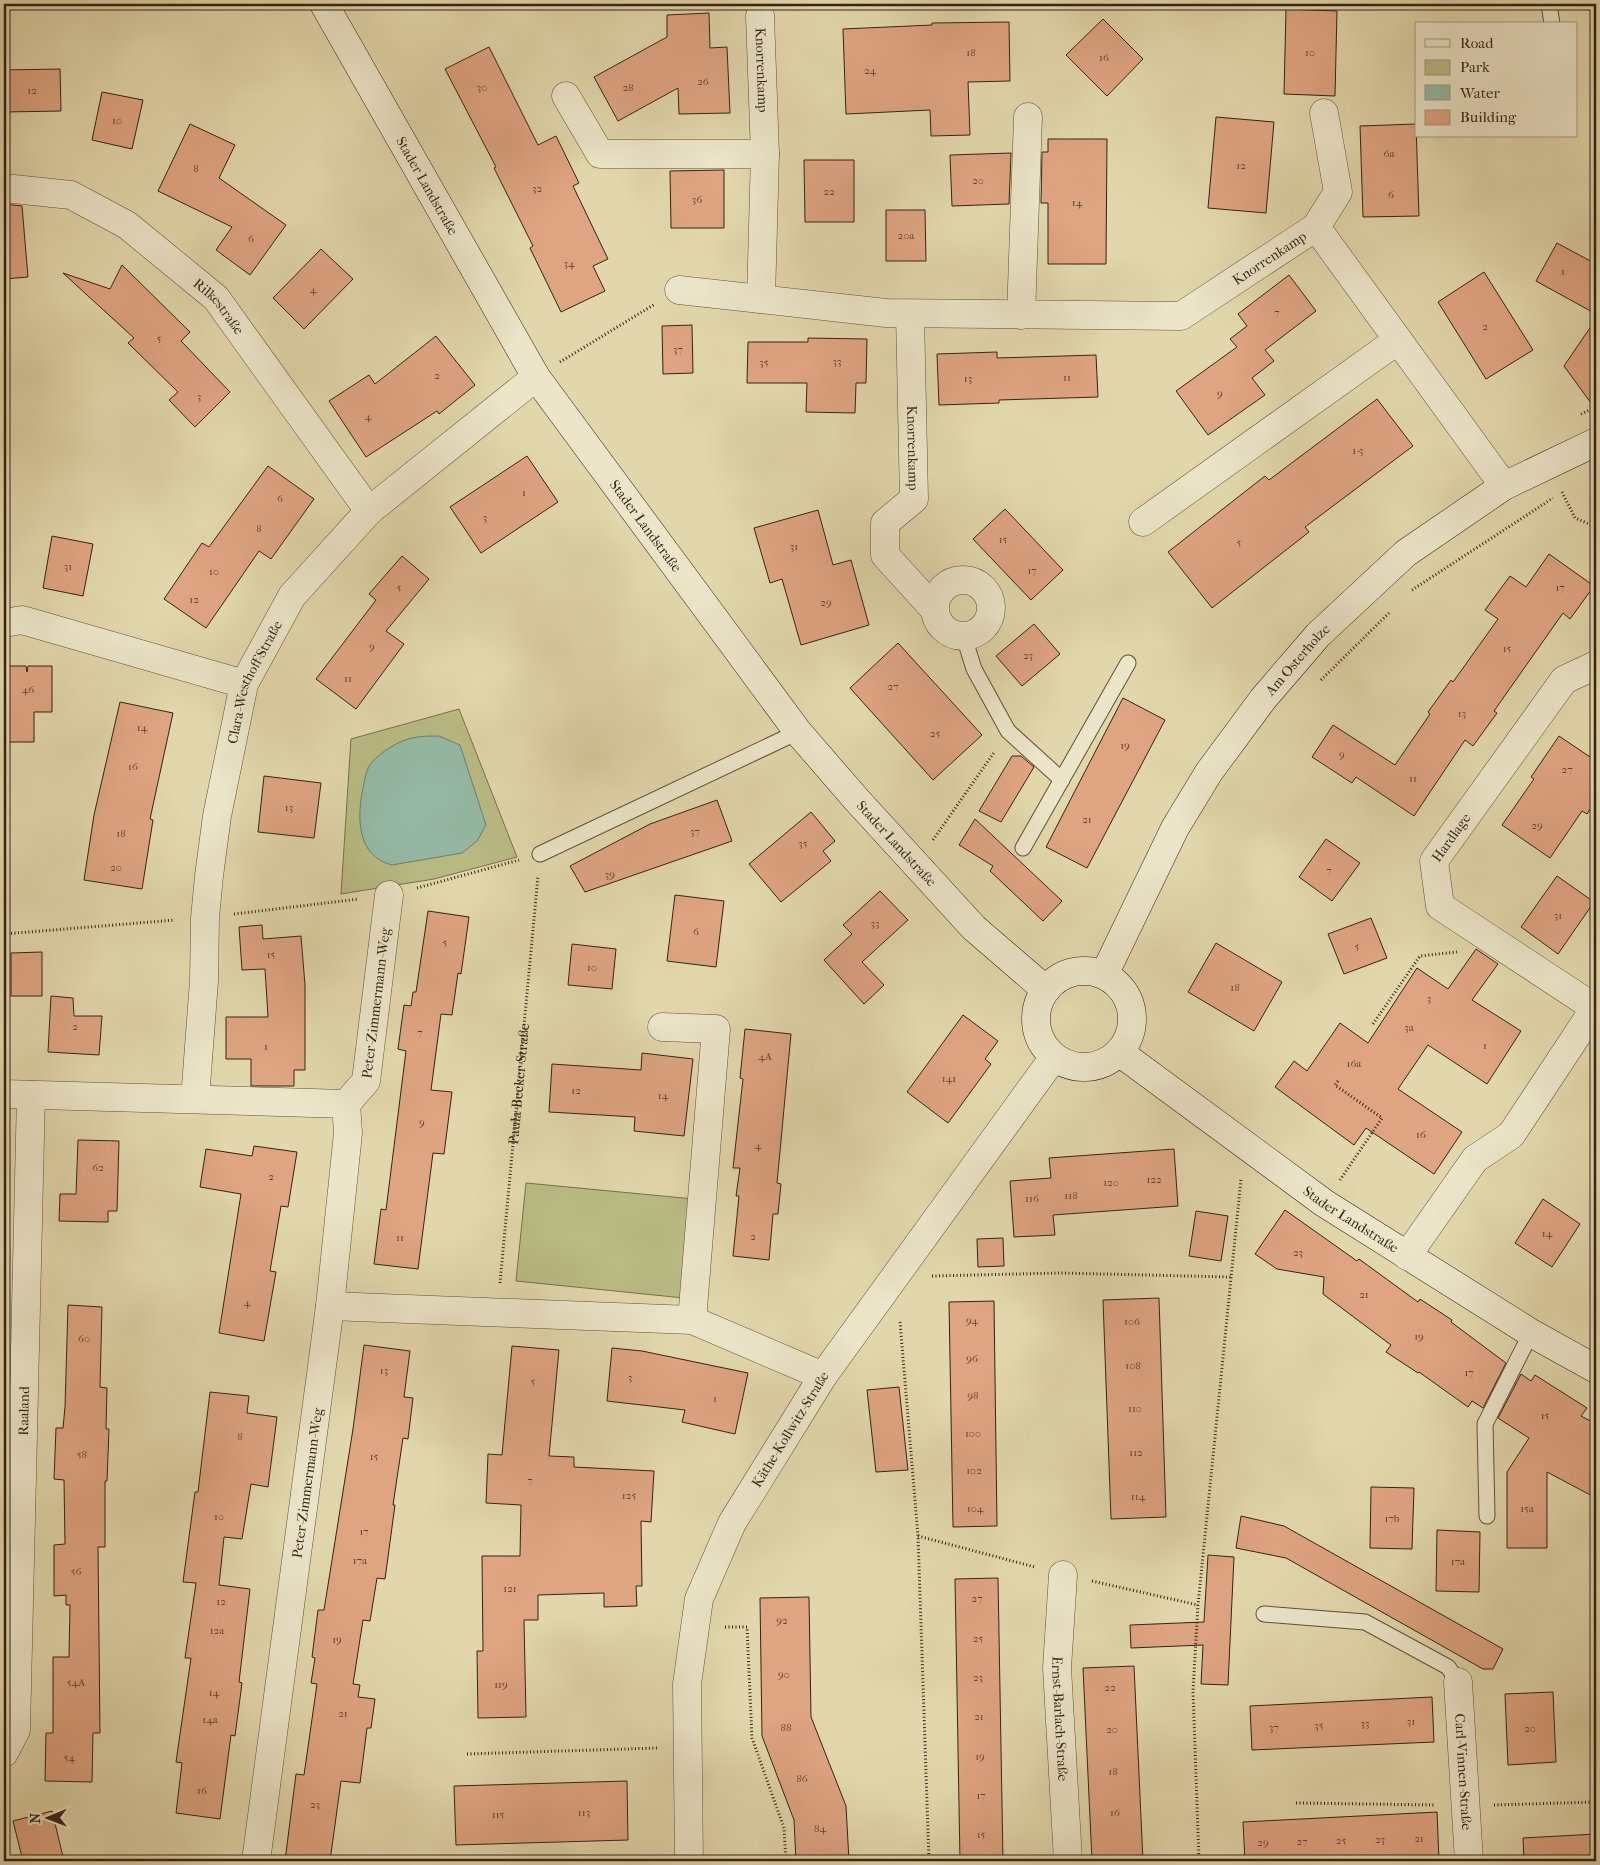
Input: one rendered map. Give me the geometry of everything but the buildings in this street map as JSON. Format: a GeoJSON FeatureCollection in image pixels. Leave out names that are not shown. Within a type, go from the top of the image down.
{"type":"FeatureCollection","features":[{"type":"Feature","properties":{"kind":"street","name":"Stader Landstraße"},"geometry":{"type":"LineString","coordinates":[[324,4],[536,377],[798,732],[974,928],[1046,990]]}},
{"type":"Feature","properties":{"kind":"street","name":"Knorrenkamp"},"geometry":{"type":"LineString","coordinates":[[760,16],[765,154],[761,299]]}},
{"type":"Feature","properties":{"kind":"street"},"geometry":{"type":"LineString","coordinates":[[566,96],[600,154],[765,154]]}},
{"type":"Feature","properties":{"kind":"street","name":"Knorrenkamp"},"geometry":{"type":"LineString","coordinates":[[679,290],[886,313],[1182,316],[1316,227],[1338,192],[1324,114]]}},
{"type":"Feature","properties":{"kind":"street"},"geometry":{"type":"LineString","coordinates":[[1021,315],[1028,117]]}},
{"type":"Feature","properties":{"kind":"street","name":"Rilkestraße"},"geometry":{"type":"LineString","coordinates":[[4,188],[71,195],[127,226],[216,298],[369,511]]}},
{"type":"Feature","properties":{"kind":"street","name":"Knorrenkamp"},"geometry":{"type":"LineString","coordinates":[[1316,227],[1504,486]]}},
{"type":"Feature","properties":{"kind":"street","name":"Knorrenkamp"},"geometry":{"type":"LineString","coordinates":[[910,314],[914,499],[886,523],[884,555],[934,609],[940,626],[954,636],[964,637]]}},
{"type":"Feature","properties":{"kind":"street"},"geometry":{"type":"LineString","coordinates":[[1143,522],[1398,340]]}},
{"type":"Feature","properties":{"kind":"street","name":"Clara-Westhoff-Straße"},"geometry":{"type":"LineString","coordinates":[[195,1099],[204,981],[205,918],[209,876],[217,816],[244,684],[292,596],[369,511],[536,377]]}},
{"type":"Feature","properties":{"kind":"street","name":"Am Osterholze"},"geometry":{"type":"LineString","coordinates":[[1104,975],[1175,828],[1209,772],[1263,699],[1318,635],[1406,553],[1504,486],[1596,442]]}},
{"type":"Feature","properties":{"kind":"street"},"geometry":{"type":"LineString","coordinates":[[934,609],[940,591],[948,584],[966,580],[975,582],[983,588],[991,605],[991,614],[981,630],[973,635],[964,637]]}},
{"type":"Feature","properties":{"kind":"street"},"geometry":{"type":"LineString","coordinates":[[4,624],[22,620],[244,684]]}},
{"type":"Feature","properties":{"kind":"street","name":"Hardlage"},"geometry":{"type":"LineString","coordinates":[[1407,1256],[1474,1159],[1511,1135],[1596,1009],[1440,906],[1434,861],[1564,680],[1596,665]]}},
{"type":"Feature","properties":{"kind":"street","name":"Peter-Zimmermann-Weg"},"geometry":{"type":"LineString","coordinates":[[256,1861],[330,1306],[348,1133],[346,1104],[366,1082],[389,895]]}},
{"type":"Feature","properties":{"kind":"street"},"geometry":{"type":"LineString","coordinates":[[1082,971],[1104,975],[1125,994],[1131,1008],[1132,1024],[1128,1039],[1119,1052],[1104,1063],[1087,1067],[1070,1065],[1054,1057],[1042,1042],[1036,1025],[1038,1006],[1046,990],[1056,980],[1068,974],[1082,971]]}},
{"type":"Feature","properties":{"kind":"street"},"geometry":{"type":"LineString","coordinates":[[662,1027],[716,1029],[692,1320]]}},
{"type":"Feature","properties":{"kind":"street","name":"Stader Landstraße"},"geometry":{"type":"LineString","coordinates":[[1119,1052],[1244,1146],[1324,1203],[1531,1333],[1596,1369]]}},
{"type":"Feature","properties":{"kind":"street","name":"Käthe-Kollwitz-Straße"},"geometry":{"type":"LineString","coordinates":[[689,1861],[686,1694],[699,1599],[732,1523],[823,1376],[1054,1057]]}},
{"type":"Feature","properties":{"kind":"street"},"geometry":{"type":"LineString","coordinates":[[4,1094],[346,1104]]}},
{"type":"Feature","properties":{"kind":"street","name":"Raaland"},"geometry":{"type":"LineString","coordinates":[[4,1753],[16,1730],[31,1095]]}},
{"type":"Feature","properties":{"kind":"street"},"geometry":{"type":"LineString","coordinates":[[330,1306],[497,1314],[692,1320],[823,1376]]}},
{"type":"Feature","properties":{"kind":"street","name":"Ernst-Barlach-Straße"},"geometry":{"type":"LineString","coordinates":[[1063,1575],[1057,1668],[1068,1861]]}},
{"type":"Feature","properties":{"kind":"street","name":"Carl-Vinnen-Straße"},"geometry":{"type":"LineString","coordinates":[[1458,1682],[1469,1861]]}},
{"type":"Feature","properties":{"kind":"lane"},"geometry":{"type":"LineString","coordinates":[[1549,4],[1552,22]]}},
{"type":"Feature","properties":{"kind":"lane"},"geometry":{"type":"LineString","coordinates":[[964,637],[974,669],[1008,731],[1062,780]]}},
{"type":"Feature","properties":{"kind":"lane"},"geometry":{"type":"LineString","coordinates":[[1023,848],[1128,663]]}},
{"type":"Feature","properties":{"kind":"lane"},"geometry":{"type":"LineString","coordinates":[[540,854],[798,732]]}},
{"type":"Feature","properties":{"kind":"lane"},"geometry":{"type":"LineString","coordinates":[[1487,1516],[1485,1424],[1531,1333]]}},
{"type":"Feature","properties":{"kind":"lane"},"geometry":{"type":"LineString","coordinates":[[1264,1614],[1365,1622],[1448,1667],[1458,1682]]}},
{"type":"Feature","properties":{"kind":"path"},"geometry":{"type":"LineString","coordinates":[[536,377],[679,290]]}},
{"type":"Feature","properties":{"kind":"path"},"geometry":{"type":"LineString","coordinates":[[1409,593],[1529,512],[1571,488]]}},
{"type":"Feature","properties":{"kind":"path"},"geometry":{"type":"LineString","coordinates":[[1562,492],[1574,518],[1596,527]]}},
{"type":"Feature","properties":{"kind":"path"},"geometry":{"type":"LineString","coordinates":[[1317,684],[1395,607]]}},
{"type":"Feature","properties":{"kind":"path"},"geometry":{"type":"LineString","coordinates":[[916,865],[1008,731]]}},
{"type":"Feature","properties":{"kind":"path"},"geometry":{"type":"LineString","coordinates":[[4,934],[205,918],[389,895],[540,854]]}},
{"type":"Feature","properties":{"kind":"path","name":"Paula-Becker-Straße"},"geometry":{"type":"LineString","coordinates":[[497,1314],[540,854]]}},
{"type":"Feature","properties":{"kind":"path"},"geometry":{"type":"LineString","coordinates":[[1373,1024],[1420,956],[1457,952],[1475,930]]}},
{"type":"Feature","properties":{"kind":"path"},"geometry":{"type":"LineString","coordinates":[[1324,1203],[1382,1118],[1335,1085],[1338,1081]]}},
{"type":"Feature","properties":{"kind":"path"},"geometry":{"type":"LineString","coordinates":[[1199,1861],[1193,1691],[1198,1605],[1244,1146]]}},
{"type":"Feature","properties":{"kind":"path"},"geometry":{"type":"LineString","coordinates":[[929,1861],[918,1536],[896,1277],[1060,1273],[1231,1278]]}},
{"type":"Feature","properties":{"kind":"path"},"geometry":{"type":"LineString","coordinates":[[695,1628],[747,1627],[752,1738],[784,1828],[786,1861]]}},
{"type":"Feature","properties":{"kind":"path"},"geometry":{"type":"LineString","coordinates":[[467,1754],[687,1748]]}},
{"type":"Feature","properties":{"kind":"path"},"geometry":{"type":"LineString","coordinates":[[1296,1802],[1466,1806],[1596,1802]]}},
{"type":"Feature","properties":{"kind":"green space"},"geometry":{"type":"Polygon","coordinates":[[[459,709],[517,857],[434,879],[341,894],[351,739],[459,709]]]}},
{"type":"Feature","properties":{"kind":"green space"},"geometry":{"type":"Polygon","coordinates":[[[526,1183],[694,1199],[684,1298],[516,1281],[526,1183]]]}},
{"type":"Feature","properties":{"kind":"water"},"geometry":{"type":"Polygon","coordinates":[[[439,736],[460,745],[486,825],[477,841],[462,853],[392,865],[380,860],[371,853],[365,844],[360,823],[361,799],[368,768],[380,754],[407,739],[439,736]]]}}]}
